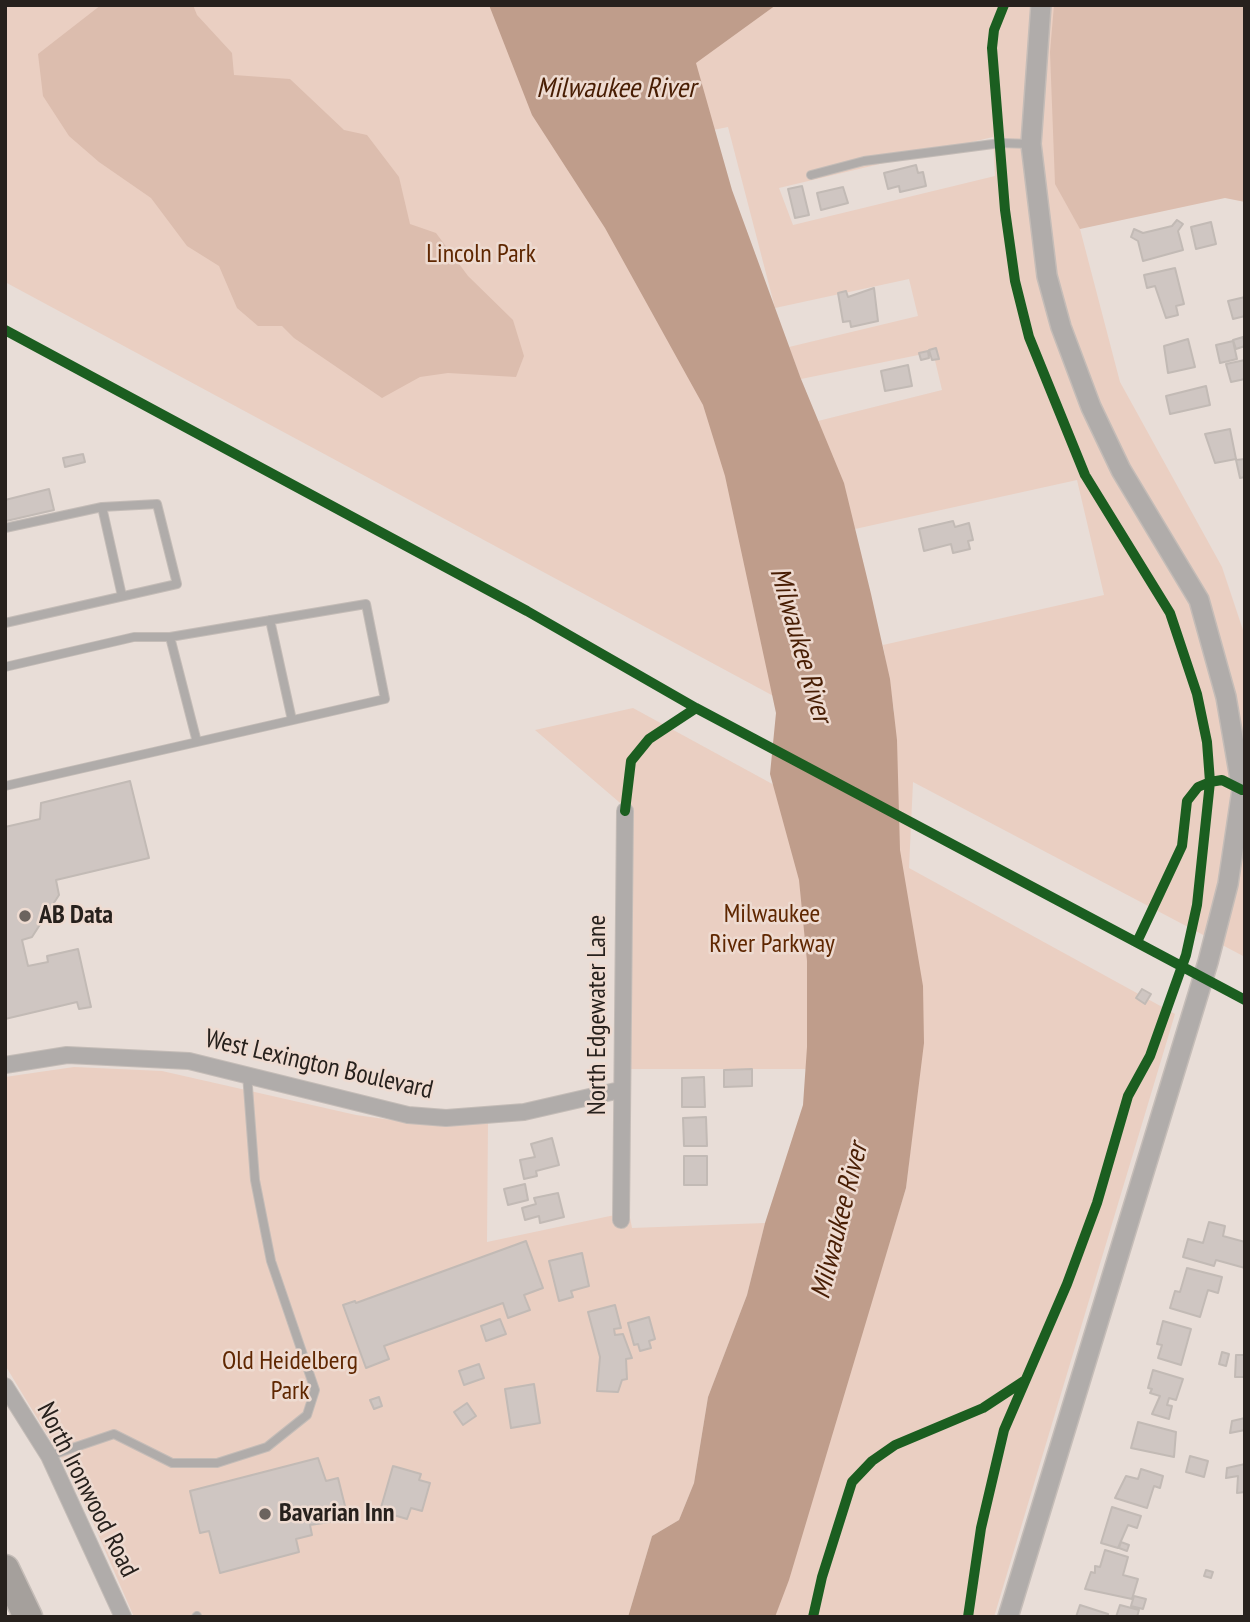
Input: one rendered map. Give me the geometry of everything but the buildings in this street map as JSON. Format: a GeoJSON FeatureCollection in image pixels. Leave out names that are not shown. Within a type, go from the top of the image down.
{"type":"FeatureCollection","features":[{"type":"Feature","properties":{"kind":"highway"},"geometry":{"type":"LineString","coordinates":[[5,1569],[28,1617]]}},
{"type":"Feature","properties":{"kind":"highway"},"geometry":{"type":"LineString","coordinates":[[5,1599],[11,1617]]}},
{"type":"Feature","properties":{"kind":"street"},"geometry":{"type":"LineString","coordinates":[[1008,1617],[1208,962],[1228,884],[1243,790],[1226,697],[1199,600],[1121,470],[1091,407],[1061,327],[1047,276],[1031,144],[1041,5]]}},
{"type":"Feature","properties":{"kind":"street","name":"North Edgewater Lane"},"geometry":{"type":"LineString","coordinates":[[621,1220],[620,1090],[625,811]]}},
{"type":"Feature","properties":{"kind":"street","name":"West Lexington Boulevard"},"geometry":{"type":"LineString","coordinates":[[5,1065],[67,1055],[189,1061],[408,1115],[446,1118],[524,1112],[620,1090]]}},
{"type":"Feature","properties":{"kind":"street","name":"North Ironwood Road"},"geometry":{"type":"LineString","coordinates":[[5,1386],[49,1456],[124,1617]]}},
{"type":"Feature","properties":{"kind":"lane"},"geometry":{"type":"LineString","coordinates":[[811,175],[877,159],[1001,142],[1031,144]]}},
{"type":"Feature","properties":{"kind":"lane"},"geometry":{"type":"LineString","coordinates":[[5,528],[102,507],[157,504],[177,583],[5,623]]}},
{"type":"Feature","properties":{"kind":"lane"},"geometry":{"type":"LineString","coordinates":[[102,507],[122,596]]}},
{"type":"Feature","properties":{"kind":"lane"},"geometry":{"type":"LineString","coordinates":[[5,667],[134,637],[170,637],[366,604],[386,699],[5,786]]}},
{"type":"Feature","properties":{"kind":"lane"},"geometry":{"type":"LineString","coordinates":[[270,620],[292,720]]}},
{"type":"Feature","properties":{"kind":"lane"},"geometry":{"type":"LineString","coordinates":[[170,637],[197,742]]}},
{"type":"Feature","properties":{"kind":"lane"},"geometry":{"type":"LineString","coordinates":[[49,1456],[114,1434],[172,1463],[217,1463],[267,1447],[307,1415],[315,1390],[271,1261],[255,1180],[247,1074]]}},
{"type":"Feature","properties":{"kind":"green space"},"geometry":{"type":"Polygon","coordinates":[[[5,5],[1245,5],[1080,229],[1120,382],[1222,567],[1245,636],[1245,957],[913,782],[909,868],[1175,1014],[994,1617],[775,1617],[906,1188],[914,1118],[805,1069],[629,1069],[633,814],[535,730],[633,708],[787,792],[894,711],[883,645],[1104,595],[1077,480],[855,529],[818,421],[942,390],[933,352],[801,379],[789,347],[918,316],[909,279],[775,308],[728,127],[708,131],[792,706],[5,282],[5,5]],[[993,137],[779,188],[793,225],[995,176],[993,137]]]}},
{"type":"Feature","properties":{"kind":"green space","name":"Old Heidelberg Park"},"geometry":{"type":"Polygon","coordinates":[[[74,1067],[162,1071],[356,1115],[420,1124],[488,1122],[487,1242],[629,1212],[632,1228],[765,1223],[747,1295],[708,1397],[694,1483],[679,1520],[652,1536],[628,1617],[134,1617],[74,1479],[5,1365],[5,1077],[74,1067]]]}},
{"type":"Feature","properties":{"kind":"shaded area"},"geometry":{"type":"Polygon","coordinates":[[[101,5],[193,5],[197,15],[232,53],[234,75],[290,79],[344,130],[367,135],[399,177],[410,224],[436,233],[468,276],[513,320],[524,356],[516,377],[448,373],[420,377],[382,398],[294,338],[282,326],[258,326],[237,308],[219,266],[187,246],[151,198],[99,162],[69,136],[43,96],[38,54],[101,5]]]}},
{"type":"Feature","properties":{"kind":"shaded area"},"geometry":{"type":"Polygon","coordinates":[[[1054,5],[1245,5],[1245,202],[1225,198],[1080,229],[1055,184],[1050,52],[1054,5]]]}},
{"type":"Feature","properties":{"kind":"water","name":"Milwaukee River"},"geometry":{"type":"Polygon","coordinates":[[[489,5],[776,5],[696,63],[732,190],[801,379],[844,483],[871,594],[890,679],[897,740],[900,850],[923,986],[924,1043],[906,1188],[789,1580],[775,1617],[628,1617],[652,1536],[679,1520],[694,1483],[708,1397],[747,1295],[765,1223],[803,1105],[807,1047],[807,961],[799,880],[770,774],[776,713],[725,476],[703,405],[605,228],[532,115],[489,5]]]}},
{"type":"Feature","properties":{"kind":"cycle path"},"geometry":{"type":"LineString","coordinates":[[968,1617],[981,1528],[1004,1430],[1067,1284],[1097,1203],[1128,1096],[1150,1056],[1186,955],[1197,905],[1210,782],[1207,742],[1197,694],[1170,613],[1085,475],[1029,337],[1015,281],[1005,210],[992,48],[994,30],[1004,5]]}},
{"type":"Feature","properties":{"kind":"cycle path"},"geometry":{"type":"LineString","coordinates":[[5,330],[527,611],[696,708],[1245,1000]]}},
{"type":"Feature","properties":{"kind":"cycle path"},"geometry":{"type":"LineString","coordinates":[[625,811],[631,761],[649,739],[696,708]]}},
{"type":"Feature","properties":{"kind":"cycle path"},"geometry":{"type":"LineString","coordinates":[[1137,942],[1182,846],[1187,801],[1198,787],[1210,782],[1222,780],[1242,790]]}},
{"type":"Feature","properties":{"kind":"cycle path"},"geometry":{"type":"LineString","coordinates":[[813,1617],[822,1577],[852,1482],[872,1461],[895,1445],[983,1408],[1024,1381]]}},
{"type":"Feature","properties":{"kind":"place","name":"AB Data"},"geometry":{"type":"Point","coordinates":[25,916]}},
{"type":"Feature","properties":{"kind":"place","name":"Bavarian Inn"},"geometry":{"type":"Point","coordinates":[265,1514]}},
{"type":"Feature","properties":{"kind":"park label","name":"Lincoln Park"},"geometry":{"type":"Point","coordinates":[481,255]}},
{"type":"Feature","properties":{"kind":"park label","name":"Milwaukee River Parkway"},"geometry":{"type":"Point","coordinates":[772,930]}}]}
